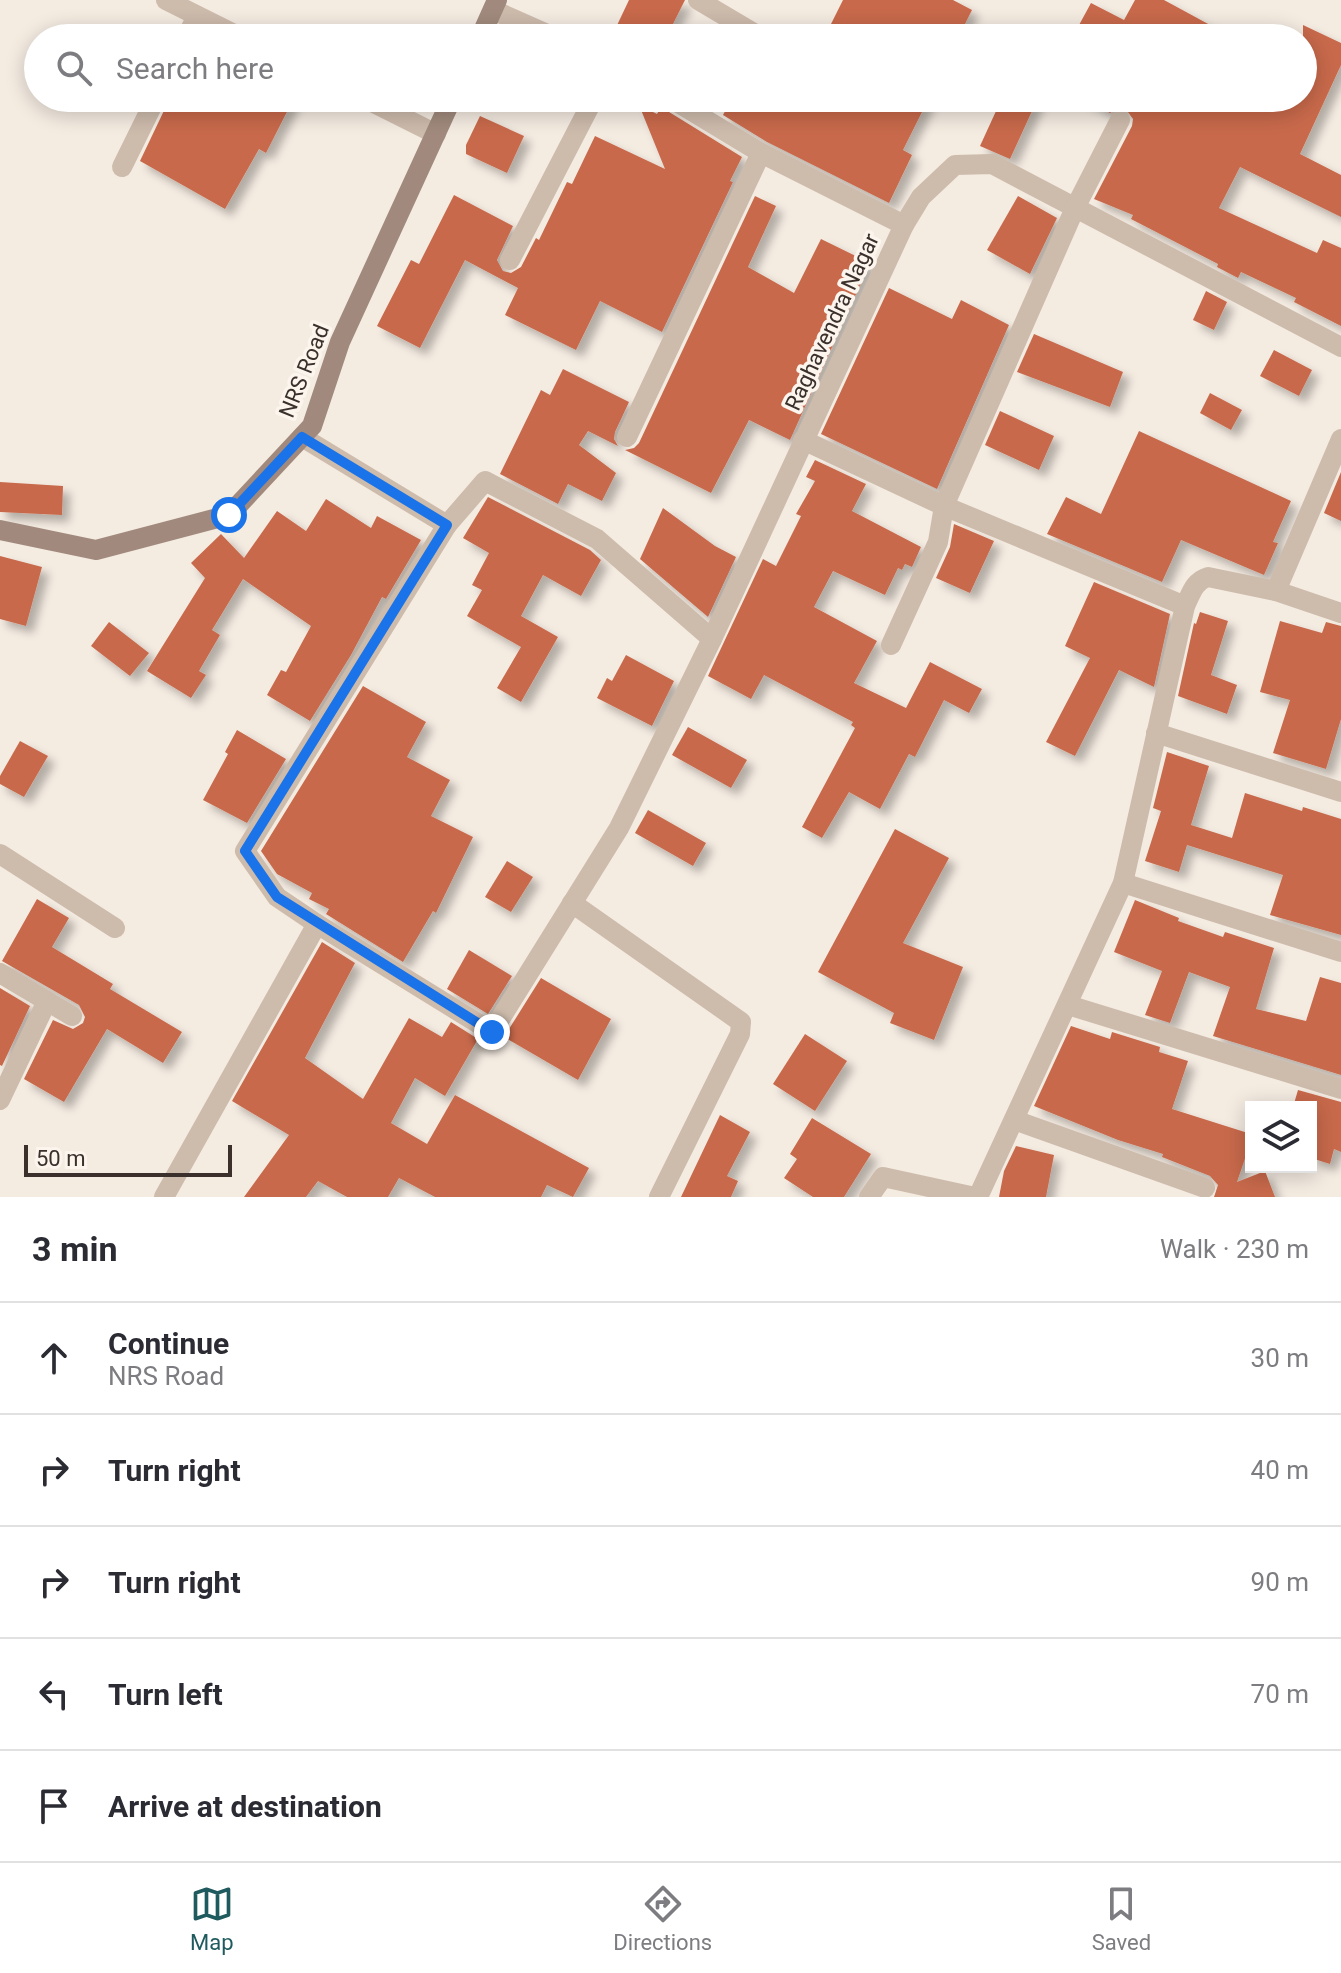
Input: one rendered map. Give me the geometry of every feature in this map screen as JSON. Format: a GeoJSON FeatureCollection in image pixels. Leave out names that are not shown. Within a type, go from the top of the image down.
{"type":"FeatureCollection","features":[{"type":"Feature","properties":{"kind":"street"},"geometry":{"type":"LineString","coordinates":[[166,0],[213,24]]}},
{"type":"Feature","properties":{"kind":"street"},"geometry":{"type":"LineString","coordinates":[[698,0],[738,24]]}},
{"type":"Feature","properties":{"kind":"street"},"geometry":{"type":"LineString","coordinates":[[486,24],[495,5],[530,24]]}},
{"type":"Feature","properties":{"kind":"street"},"geometry":{"type":"LineString","coordinates":[[193,24],[197,16]]}},
{"type":"Feature","properties":{"kind":"street"},"geometry":{"type":"LineString","coordinates":[[122,167],[149,112]]}},
{"type":"Feature","properties":{"kind":"street"},"geometry":{"type":"LineString","coordinates":[[392,112],[436,134]]}},
{"type":"Feature","properties":{"kind":"street","name":"NRS Road"},"geometry":{"type":"LineString","coordinates":[[0,530],[96,550],[229,515],[312,426],[340,342],[446,112]]}},
{"type":"Feature","properties":{"kind":"street"},"geometry":{"type":"LineString","coordinates":[[510,260],[587,112]]}},
{"type":"Feature","properties":{"kind":"street"},"geometry":{"type":"LineString","coordinates":[[693,112],[761,153],[904,225]]}},
{"type":"Feature","properties":{"kind":"street"},"geometry":{"type":"LineString","coordinates":[[891,645],[938,542],[944,506],[1075,208],[1120,120]]}},
{"type":"Feature","properties":{"kind":"street"},"geometry":{"type":"LineString","coordinates":[[627,437],[761,153]]}},
{"type":"Feature","properties":{"kind":"street","name":"Raghavendra Nagar"},"geometry":{"type":"LineString","coordinates":[[317,924],[492,1032],[619,828],[712,639],[904,225],[921,197],[955,165],[992,164],[1341,347]]}},
{"type":"Feature","properties":{"kind":"street"},"geometry":{"type":"LineString","coordinates":[[302,437],[447,525]]}},
{"type":"Feature","properties":{"kind":"street"},"geometry":{"type":"LineString","coordinates":[[1276,591],[1341,439]]}},
{"type":"Feature","properties":{"kind":"street"},"geometry":{"type":"LineString","coordinates":[[803,440],[944,506],[1185,606]]}},
{"type":"Feature","properties":{"kind":"street"},"geometry":{"type":"LineString","coordinates":[[164,1197],[317,924],[277,897],[245,851],[447,525],[485,481],[597,539],[712,639]]}},
{"type":"Feature","properties":{"kind":"street"},"geometry":{"type":"LineString","coordinates":[[869,1197],[883,1177],[976,1197],[1123,883],[1185,606],[1195,585],[1208,577],[1276,591],[1341,613]]}},
{"type":"Feature","properties":{"kind":"street"},"geometry":{"type":"LineString","coordinates":[[1156,733],[1341,792]]}},
{"type":"Feature","properties":{"kind":"street"},"geometry":{"type":"LineString","coordinates":[[0,854],[115,928]]}},
{"type":"Feature","properties":{"kind":"street"},"geometry":{"type":"LineString","coordinates":[[1123,883],[1341,952]]}},
{"type":"Feature","properties":{"kind":"street"},"geometry":{"type":"LineString","coordinates":[[572,903],[741,1022],[740,1034],[659,1197]]}},
{"type":"Feature","properties":{"kind":"street"},"geometry":{"type":"LineString","coordinates":[[0,973],[72,1016]]}},
{"type":"Feature","properties":{"kind":"street"},"geometry":{"type":"LineString","coordinates":[[0,1100],[47,1001]]}},
{"type":"Feature","properties":{"kind":"street"},"geometry":{"type":"LineString","coordinates":[[1068,1005],[1341,1089]]}},
{"type":"Feature","properties":{"kind":"street"},"geometry":{"type":"LineString","coordinates":[[1014,1120],[1205,1188]]}},
{"type":"Feature","properties":{"kind":"building"},"geometry":{"type":"Polygon","coordinates":[[[629,0],[685,0],[673,24],[618,24],[629,0]]]}},
{"type":"Feature","properties":{"kind":"building"},"geometry":{"type":"Polygon","coordinates":[[[843,0],[953,0],[972,10],[965,24],[831,24],[843,0]]]}},
{"type":"Feature","properties":{"kind":"building"},"geometry":{"type":"Polygon","coordinates":[[[1135,0],[1164,0],[1208,24],[1080,24],[1091,3],[1124,20],[1135,0]]]}},
{"type":"Feature","properties":{"kind":"building"},"geometry":{"type":"Polygon","coordinates":[[[1317,32],[1341,43],[1341,65],[1300,154],[1341,175],[1341,217],[1240,167],[1219,208],[1317,253],[1323,240],[1341,248],[1341,326],[1294,302],[1296,298],[1241,272],[1238,278],[1217,267],[1218,264],[1131,219],[1133,215],[1094,199],[1133,119],[1128,112],[1317,112],[1317,32]]]}},
{"type":"Feature","properties":{"kind":"building"},"geometry":{"type":"Polygon","coordinates":[[[163,112],[287,112],[266,153],[259,149],[225,209],[140,161],[163,112]]]}},
{"type":"Feature","properties":{"kind":"building"},"geometry":{"type":"Polygon","coordinates":[[[642,112],[669,112],[742,157],[662,332],[600,301],[576,350],[505,315],[518,288],[465,260],[420,348],[377,326],[411,260],[419,264],[454,195],[513,226],[497,260],[503,271],[511,273],[521,267],[536,238],[539,240],[567,182],[572,184],[595,136],[665,169],[642,112]]]}},
{"type":"Feature","properties":{"kind":"building"},"geometry":{"type":"Polygon","coordinates":[[[725,112],[922,112],[903,150],[912,155],[889,203],[767,142],[723,115],[725,112]]]}},
{"type":"Feature","properties":{"kind":"building"},"geometry":{"type":"Polygon","coordinates":[[[996,112],[1032,112],[1010,159],[980,146],[996,112]]]}},
{"type":"Feature","properties":{"kind":"building"},"geometry":{"type":"Polygon","coordinates":[[[480,116],[524,136],[507,173],[466,154],[466,145],[480,116]]]}},
{"type":"Feature","properties":{"kind":"building"},"geometry":{"type":"Polygon","coordinates":[[[755,196],[776,206],[748,267],[794,293],[821,239],[870,263],[790,440],[749,420],[711,493],[625,450],[639,443],[755,196]]]}},
{"type":"Feature","properties":{"kind":"building"},"geometry":{"type":"Polygon","coordinates":[[[1018,196],[1057,218],[1030,274],[987,250],[1018,196]]]}},
{"type":"Feature","properties":{"kind":"building"},"geometry":{"type":"Polygon","coordinates":[[[889,288],[952,319],[961,300],[1009,325],[937,489],[821,434],[889,288]]]}},
{"type":"Feature","properties":{"kind":"building"},"geometry":{"type":"Polygon","coordinates":[[[1206,291],[1227,302],[1214,330],[1193,320],[1206,291]]]}},
{"type":"Feature","properties":{"kind":"building"},"geometry":{"type":"Polygon","coordinates":[[[1034,334],[1123,372],[1110,407],[1017,372],[1034,334]]]}},
{"type":"Feature","properties":{"kind":"building"},"geometry":{"type":"Polygon","coordinates":[[[1274,350],[1312,370],[1299,396],[1260,376],[1274,350]]]}},
{"type":"Feature","properties":{"kind":"building"},"geometry":{"type":"Polygon","coordinates":[[[563,369],[629,402],[615,432],[614,439],[618,446],[588,431],[579,445],[616,473],[602,501],[568,484],[558,504],[500,474],[541,390],[550,395],[563,369]]]}},
{"type":"Feature","properties":{"kind":"building"},"geometry":{"type":"Polygon","coordinates":[[[1210,393],[1242,410],[1231,430],[1200,413],[1210,393]]]}},
{"type":"Feature","properties":{"kind":"building"},"geometry":{"type":"Polygon","coordinates":[[[1000,411],[1054,436],[1039,470],[985,445],[1000,411]]]}},
{"type":"Feature","properties":{"kind":"building"},"geometry":{"type":"Polygon","coordinates":[[[1139,431],[1291,501],[1273,542],[1278,543],[1264,575],[1181,540],[1162,582],[1047,534],[1066,497],[1101,514],[1139,431]]]}},
{"type":"Feature","properties":{"kind":"building"},"geometry":{"type":"Polygon","coordinates":[[[815,460],[866,484],[852,511],[921,547],[912,567],[905,564],[902,570],[898,568],[885,595],[833,571],[814,607],[877,641],[854,683],[906,708],[930,662],[982,689],[969,713],[944,700],[915,757],[909,754],[880,809],[849,792],[822,838],[802,827],[855,728],[851,725],[853,722],[764,675],[751,699],[708,676],[763,559],[776,566],[801,516],[796,514],[815,481],[806,477],[815,460]]]}},
{"type":"Feature","properties":{"kind":"building"},"geometry":{"type":"Polygon","coordinates":[[[1341,472],[1341,521],[1324,513],[1341,472]]]}},
{"type":"Feature","properties":{"kind":"building"},"geometry":{"type":"Polygon","coordinates":[[[0,482],[63,486],[62,515],[0,512],[0,482]]]}},
{"type":"Feature","properties":{"kind":"building"},"geometry":{"type":"Polygon","coordinates":[[[488,497],[590,550],[601,560],[581,596],[543,575],[521,616],[558,637],[521,702],[497,688],[521,647],[467,616],[482,590],[472,585],[489,553],[463,538],[488,497]]]}},
{"type":"Feature","properties":{"kind":"building"},"geometry":{"type":"Polygon","coordinates":[[[326,499],[371,528],[377,516],[421,540],[386,599],[382,597],[310,721],[267,695],[281,670],[286,672],[311,626],[243,579],[212,630],[220,635],[199,671],[206,675],[191,698],[147,671],[205,578],[191,563],[221,534],[244,558],[277,511],[306,531],[326,499]]]}},
{"type":"Feature","properties":{"kind":"building"},"geometry":{"type":"Polygon","coordinates":[[[663,508],[715,546],[736,557],[708,617],[640,559],[663,508]]]}},
{"type":"Feature","properties":{"kind":"building"},"geometry":{"type":"Polygon","coordinates":[[[954,524],[994,541],[970,593],[936,578],[950,547],[954,524]]]}},
{"type":"Feature","properties":{"kind":"building"},"geometry":{"type":"Polygon","coordinates":[[[0,556],[42,567],[26,626],[0,619],[0,556]]]}},
{"type":"Feature","properties":{"kind":"building"},"geometry":{"type":"Polygon","coordinates":[[[1094,582],[1170,614],[1154,687],[1119,670],[1075,756],[1046,742],[1090,658],[1065,646],[1094,582]]]}},
{"type":"Feature","properties":{"kind":"building"},"geometry":{"type":"Polygon","coordinates":[[[1200,612],[1228,621],[1211,675],[1237,685],[1227,714],[1178,696],[1194,623],[1200,612]]]}},
{"type":"Feature","properties":{"kind":"building"},"geometry":{"type":"Polygon","coordinates":[[[1280,621],[1322,633],[1326,622],[1341,626],[1341,719],[1326,769],[1273,753],[1290,700],[1260,692],[1280,621]]]}},
{"type":"Feature","properties":{"kind":"building"},"geometry":{"type":"Polygon","coordinates":[[[109,622],[149,653],[130,676],[91,646],[109,622]]]}},
{"type":"Feature","properties":{"kind":"building"},"geometry":{"type":"Polygon","coordinates":[[[626,655],[674,681],[652,726],[597,698],[607,678],[612,681],[626,655]]]}},
{"type":"Feature","properties":{"kind":"building"},"geometry":{"type":"Polygon","coordinates":[[[363,686],[426,722],[407,757],[450,780],[431,816],[473,837],[436,913],[433,911],[403,962],[326,914],[329,909],[309,899],[312,893],[277,874],[261,851],[363,686]]]}},
{"type":"Feature","properties":{"kind":"building"},"geometry":{"type":"Polygon","coordinates":[[[688,727],[747,760],[731,788],[672,755],[688,727]]]}},
{"type":"Feature","properties":{"kind":"building"},"geometry":{"type":"Polygon","coordinates":[[[237,730],[286,759],[247,823],[203,800],[237,730]]]}},
{"type":"Feature","properties":{"kind":"building"},"geometry":{"type":"Polygon","coordinates":[[[20,741],[48,756],[24,797],[0,784],[0,776],[20,741]]]}},
{"type":"Feature","properties":{"kind":"building"},"geometry":{"type":"Polygon","coordinates":[[[1167,752],[1209,766],[1191,825],[1232,838],[1245,793],[1302,811],[1303,807],[1341,819],[1341,935],[1270,915],[1283,875],[1187,845],[1179,872],[1145,861],[1161,811],[1153,808],[1167,752]]]}},
{"type":"Feature","properties":{"kind":"building"},"geometry":{"type":"Polygon","coordinates":[[[648,810],[706,843],[693,866],[635,833],[648,810]]]}},
{"type":"Feature","properties":{"kind":"building"},"geometry":{"type":"Polygon","coordinates":[[[895,829],[949,858],[903,943],[963,967],[934,1040],[890,1023],[894,1013],[818,972],[895,829]]]}},
{"type":"Feature","properties":{"kind":"building"},"geometry":{"type":"Polygon","coordinates":[[[507,861],[533,877],[511,912],[485,897],[507,861]]]}},
{"type":"Feature","properties":{"kind":"building"},"geometry":{"type":"Polygon","coordinates":[[[37,899],[69,918],[52,947],[113,984],[110,989],[182,1032],[163,1063],[107,1029],[64,1102],[24,1079],[53,1020],[73,1029],[83,1023],[85,1017],[79,1005],[2,961],[37,899]]]}},
{"type":"Feature","properties":{"kind":"building"},"geometry":{"type":"Polygon","coordinates":[[[1135,900],[1179,918],[1178,921],[1223,937],[1225,932],[1274,948],[1256,1009],[1306,1021],[1320,977],[1341,983],[1341,1075],[1213,1036],[1230,987],[1189,972],[1170,1023],[1145,1015],[1162,971],[1114,952],[1135,900]]]}},
{"type":"Feature","properties":{"kind":"building"},"geometry":{"type":"Polygon","coordinates":[[[322,942],[355,963],[305,1058],[363,1099],[409,1018],[442,1037],[451,1022],[478,1039],[445,1096],[415,1078],[391,1123],[427,1144],[455,1095],[589,1168],[573,1197],[547,1185],[541,1197],[435,1197],[399,1178],[388,1197],[347,1197],[318,1181],[306,1197],[244,1197],[289,1135],[232,1101],[322,942]]]}},
{"type":"Feature","properties":{"kind":"building"},"geometry":{"type":"Polygon","coordinates":[[[469,950],[512,976],[488,1014],[447,989],[469,950]]]}},
{"type":"Feature","properties":{"kind":"building"},"geometry":{"type":"Polygon","coordinates":[[[541,978],[611,1019],[578,1080],[504,1037],[541,978]]]}},
{"type":"Feature","properties":{"kind":"building"},"geometry":{"type":"Polygon","coordinates":[[[0,988],[30,1006],[2,1066],[0,1065],[0,988]]]}},
{"type":"Feature","properties":{"kind":"building"},"geometry":{"type":"Polygon","coordinates":[[[1071,1026],[1110,1039],[1112,1032],[1160,1047],[1159,1052],[1188,1061],[1172,1109],[1245,1132],[1245,1159],[1237,1182],[1266,1173],[1275,1197],[1214,1197],[1218,1185],[1210,1176],[1162,1157],[1163,1154],[1118,1140],[1034,1106],[1071,1026]]]}},
{"type":"Feature","properties":{"kind":"building"},"geometry":{"type":"Polygon","coordinates":[[[805,1034],[847,1061],[815,1111],[773,1084],[805,1034]]]}},
{"type":"Feature","properties":{"kind":"building"},"geometry":{"type":"Polygon","coordinates":[[[1298,1090],[1341,1102],[1341,1152],[1334,1149],[1330,1164],[1317,1160],[1317,1101],[1295,1101],[1298,1090]]]}},
{"type":"Feature","properties":{"kind":"building"},"geometry":{"type":"Polygon","coordinates":[[[720,1115],[750,1132],[727,1176],[738,1181],[731,1197],[681,1197],[720,1115]]]}},
{"type":"Feature","properties":{"kind":"building"},"geometry":{"type":"Polygon","coordinates":[[[812,1118],[871,1154],[844,1197],[813,1197],[784,1178],[797,1159],[790,1154],[812,1118]]]}},
{"type":"Feature","properties":{"kind":"building"},"geometry":{"type":"Polygon","coordinates":[[[1016,1146],[1054,1155],[1046,1197],[999,1197],[1004,1171],[1016,1146]]]}},
{"type":"Feature","properties":{"kind":"route"},"geometry":{"type":"LineString","coordinates":[[229,515],[302,437],[447,525],[245,851],[277,897],[492,1032]]}}]}
